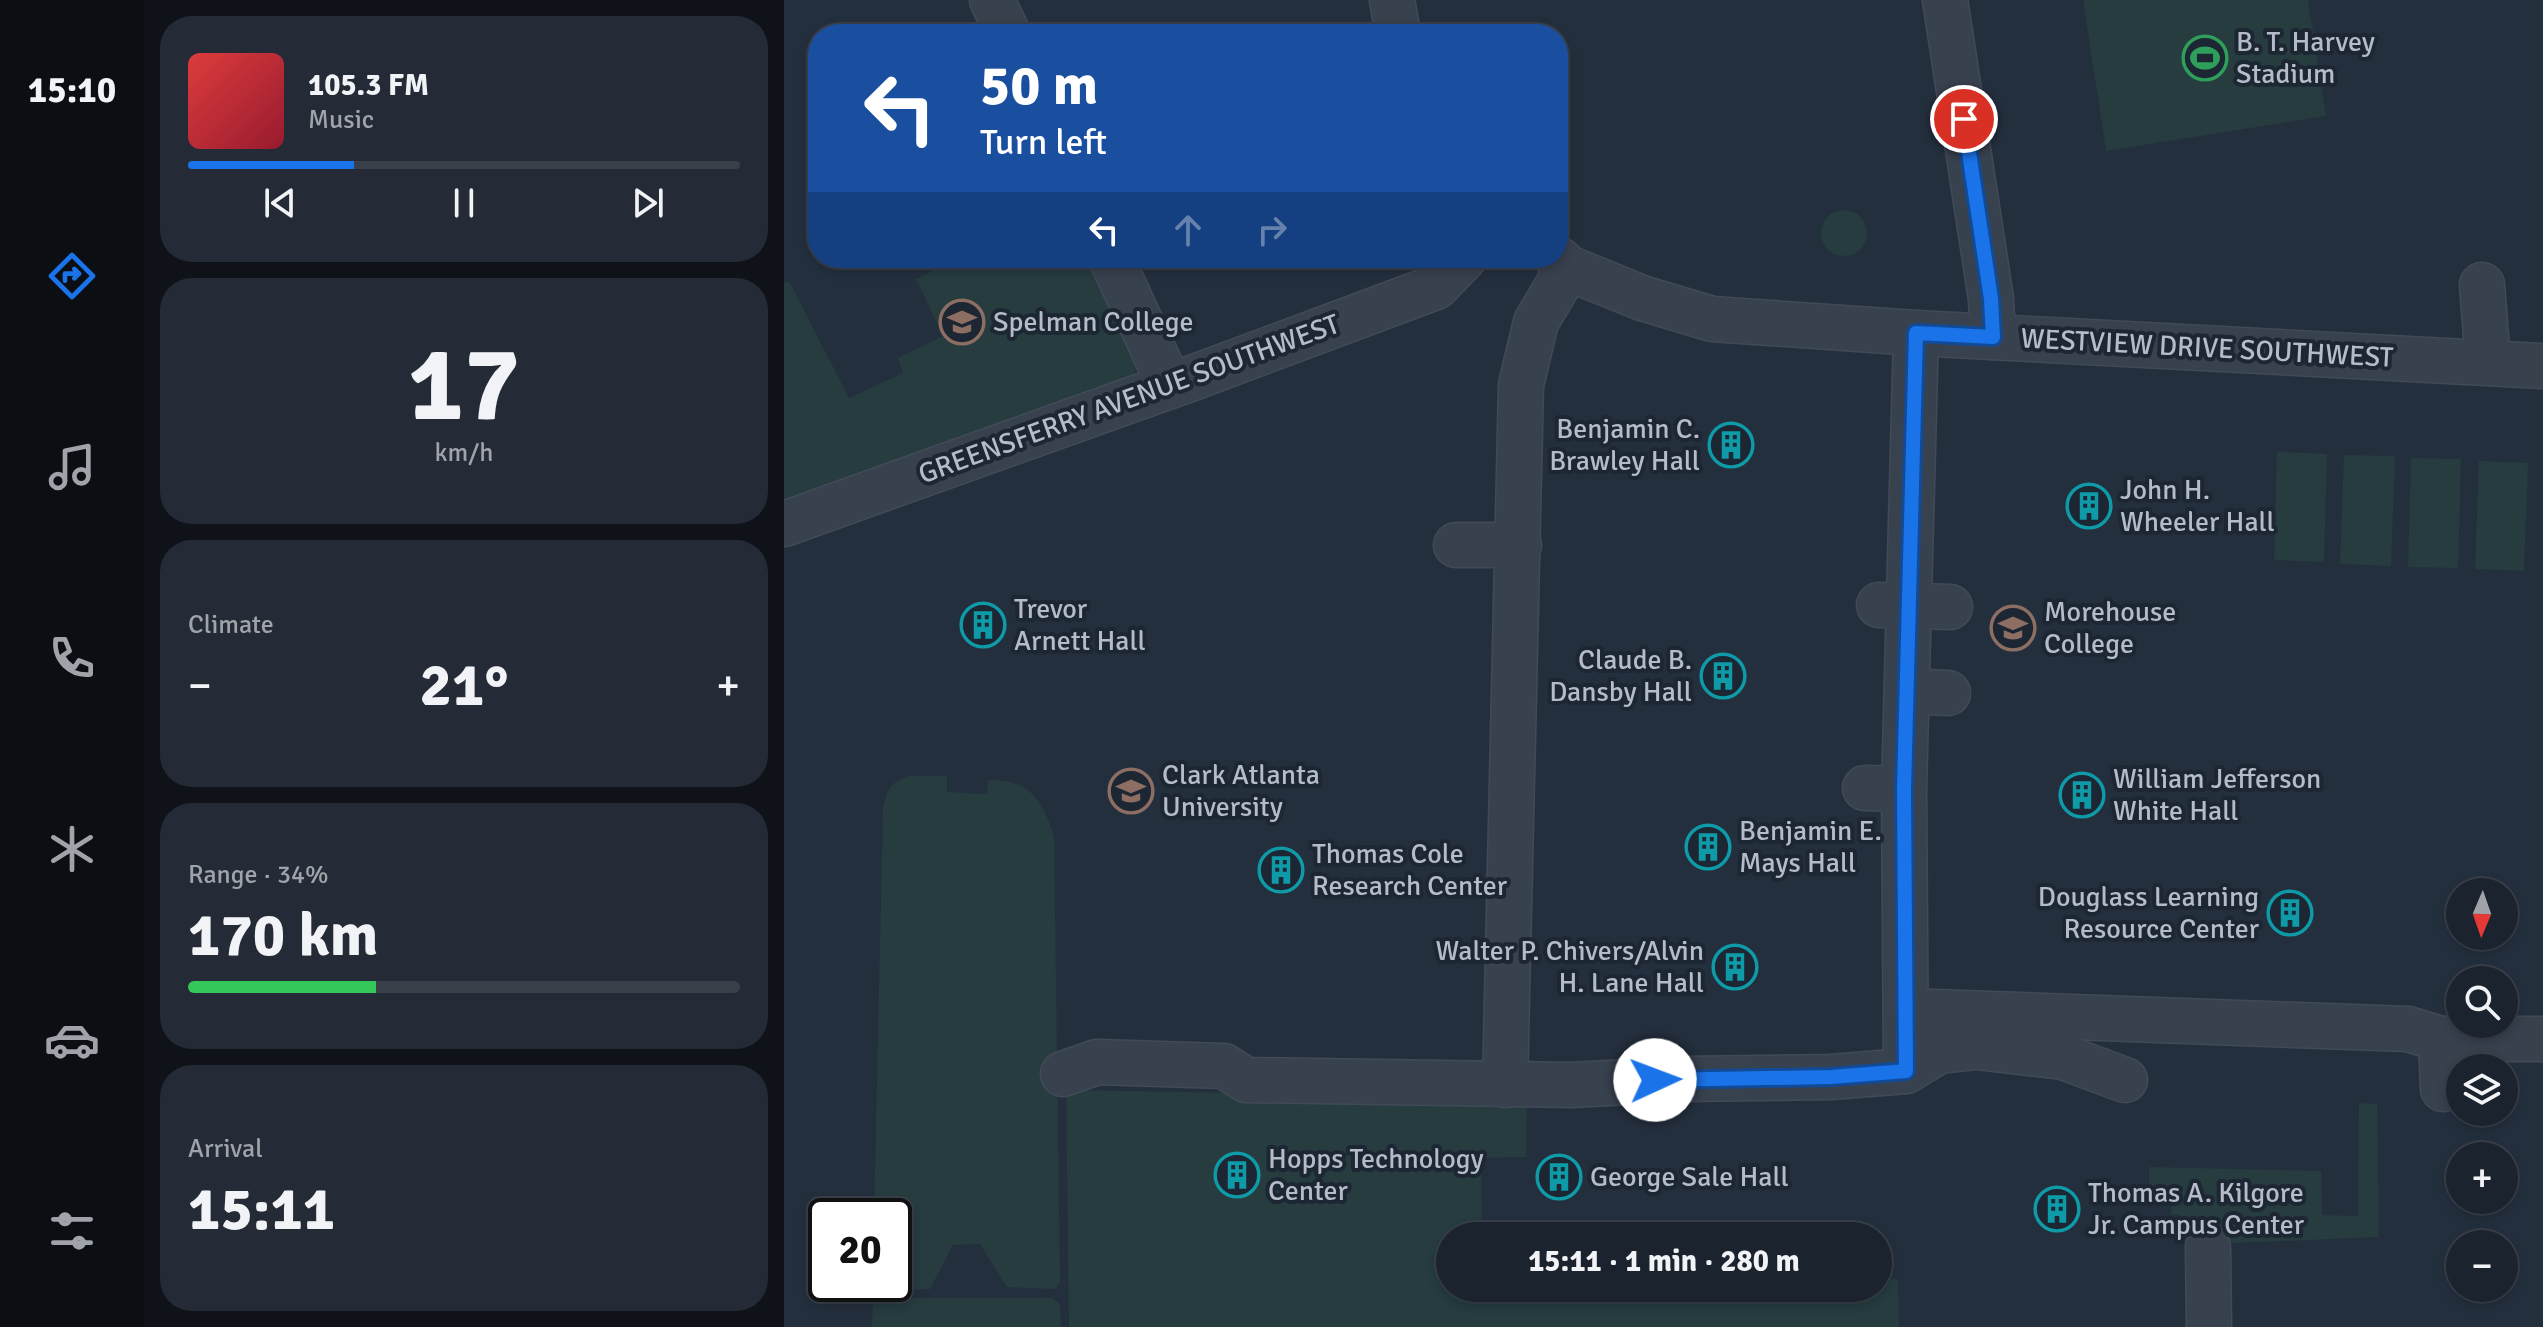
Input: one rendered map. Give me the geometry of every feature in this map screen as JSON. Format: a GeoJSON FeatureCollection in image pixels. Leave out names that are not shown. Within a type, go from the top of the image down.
{"type":"FeatureCollection","features":[{"type":"Feature","properties":{"kind":"street"},"geometry":{"type":"LineString","coordinates":[[992,0],[1003,24]]}},
{"type":"Feature","properties":{"kind":"street"},"geometry":{"type":"LineString","coordinates":[[1392,0],[1396,24]]}},
{"type":"Feature","properties":{"kind":"street"},"geometry":{"type":"LineString","coordinates":[[1945,0],[1991,299],[1993,337]]}},
{"type":"Feature","properties":{"kind":"street","name":"WESTVIEW DRIVE SOUTHWEST"},"geometry":{"type":"LineString","coordinates":[[1568,266],[1642,298],[1712,319],[1916,333],[2540,363]]}},
{"type":"Feature","properties":{"kind":"street"},"geometry":{"type":"LineString","coordinates":[[1116,268],[1170,386]]}},
{"type":"Feature","properties":{"kind":"street","name":"GREENSFERRY AVENUE SOUTHWEST"},"geometry":{"type":"LineString","coordinates":[[784,524],[1436,287],[1454,268]]}},
{"type":"Feature","properties":{"kind":"street"},"geometry":{"type":"LineString","coordinates":[[1505,1085],[1521,385],[1536,322],[1560,268]]}},
{"type":"Feature","properties":{"kind":"street"},"geometry":{"type":"LineString","coordinates":[[2482,285],[2488,362]]}},
{"type":"Feature","properties":{"kind":"street"},"geometry":{"type":"LineString","coordinates":[[1906,1071],[1906,1011],[1884,788],[1928,692],[1913,606],[1894,528],[1916,333]]}},
{"type":"Feature","properties":{"kind":"street"},"geometry":{"type":"LineString","coordinates":[[1456,545],[1519,545]]}},
{"type":"Feature","properties":{"kind":"street"},"geometry":{"type":"LineString","coordinates":[[1906,1011],[2408,1029],[2441,1039],[2543,1039]]}},
{"type":"Feature","properties":{"kind":"street"},"geometry":{"type":"LineString","coordinates":[[2441,1039],[2443,1089]]}},
{"type":"Feature","properties":{"kind":"street"},"geometry":{"type":"LineString","coordinates":[[1063,1074],[1097,1062],[1224,1066],[1246,1080],[1505,1085],[1831,1077],[1906,1071],[1939,1051],[1977,1047],[2063,1057],[2125,1080]]}},
{"type":"Feature","properties":{"kind":"street"},"geometry":{"type":"LineString","coordinates":[[2208,1247],[2209,1327]]}},
{"type":"Feature","properties":{"kind":"green space","name":"B. T. Harvey Stadium"},"geometry":{"type":"Polygon","coordinates":[[[2083,0],[2308,0],[2326,116],[2106,151],[2083,0]]]}},
{"type":"Feature","properties":{"kind":"green space"},"geometry":{"type":"Polygon","coordinates":[[[1844,210],[1853,211],[1860,217],[1866,224],[1866,242],[1860,249],[1853,255],[1844,256],[1835,255],[1828,249],[1822,242],[1821,233],[1822,224],[1828,217],[1835,211],[1844,210]]]}},
{"type":"Feature","properties":{"kind":"green space"},"geometry":{"type":"Polygon","coordinates":[[[939,268],[1102,268],[1140,363],[1130,381],[784,502],[784,283],[789,281],[849,398],[903,373],[898,358],[943,336],[916,279],[939,268]]]}},
{"type":"Feature","properties":{"kind":"green space"},"geometry":{"type":"Polygon","coordinates":[[[2277,452],[2327,454],[2324,562],[2274,560],[2277,452]]]}},
{"type":"Feature","properties":{"kind":"green space"},"geometry":{"type":"Polygon","coordinates":[[[2344,455],[2395,456],[2391,566],[2340,564],[2344,455]]]}},
{"type":"Feature","properties":{"kind":"green space"},"geometry":{"type":"Polygon","coordinates":[[[2411,458],[2461,459],[2458,568],[2408,567],[2411,458]]]}},
{"type":"Feature","properties":{"kind":"green space"},"geometry":{"type":"Polygon","coordinates":[[[2479,461],[2528,463],[2524,571],[2475,569],[2479,461]]]}},
{"type":"Feature","properties":{"kind":"green space"},"geometry":{"type":"Polygon","coordinates":[[[908,776],[947,776],[947,792],[987,794],[988,780],[1014,783],[1032,794],[1039,803],[1054,837],[1060,1282],[1055,1289],[1007,1287],[980,1244],[953,1245],[930,1289],[912,1289],[912,1198],[874,1198],[883,809],[890,788],[908,776]]]}},
{"type":"Feature","properties":{"kind":"green space"},"geometry":{"type":"Polygon","coordinates":[[[1066,1090],[1527,1098],[1526,1157],[1481,1158],[1482,1222],[1436,1222],[1436,1302],[1892,1302],[1892,1279],[1898,1279],[1899,1327],[1069,1327],[1066,1090]]]}},
{"type":"Feature","properties":{"kind":"green space"},"geometry":{"type":"Polygon","coordinates":[[[2359,1103],[2377,1104],[2379,1237],[2187,1245],[2188,1226],[2182,1225],[2181,1215],[2171,1215],[2171,1202],[2149,1202],[2149,1167],[2321,1171],[2322,1215],[2358,1216],[2359,1103]]]}},
{"type":"Feature","properties":{"kind":"green space"},"geometry":{"type":"Polygon","coordinates":[[[912,1298],[1053,1298],[1060,1304],[1061,1327],[872,1327],[873,1302],[912,1302],[912,1298]]]}},
{"type":"Feature","properties":{"kind":"place","name":"B. T. Harvey Stadium"},"geometry":{"type":"Point","coordinates":[2205,58]}},
{"type":"Feature","properties":{"kind":"place","name":"Spelman College"},"geometry":{"type":"Point","coordinates":[962,322]}},
{"type":"Feature","properties":{"kind":"place","name":"Benjamin C. Brawley Hall"},"geometry":{"type":"Point","coordinates":[1731,445]}},
{"type":"Feature","properties":{"kind":"place","name":"John H. Wheeler Hall"},"geometry":{"type":"Point","coordinates":[2089,506]}},
{"type":"Feature","properties":{"kind":"place","name":"Trevor Arnett Hall"},"geometry":{"type":"Point","coordinates":[983,625]}},
{"type":"Feature","properties":{"kind":"place","name":"Morehouse College"},"geometry":{"type":"Point","coordinates":[2013,628]}},
{"type":"Feature","properties":{"kind":"place","name":"Claude B. Dansby Hall"},"geometry":{"type":"Point","coordinates":[1723,676]}},
{"type":"Feature","properties":{"kind":"place","name":"Clark Atlanta University"},"geometry":{"type":"Point","coordinates":[1131,791]}},
{"type":"Feature","properties":{"kind":"place","name":"William Jefferson White Hall"},"geometry":{"type":"Point","coordinates":[2082,795]}},
{"type":"Feature","properties":{"kind":"place","name":"Benjamin E. Mays Hall"},"geometry":{"type":"Point","coordinates":[1708,847]}},
{"type":"Feature","properties":{"kind":"place","name":"Thomas Cole Research Center"},"geometry":{"type":"Point","coordinates":[1281,870]}},
{"type":"Feature","properties":{"kind":"place","name":"Douglass Learning Resource Center"},"geometry":{"type":"Point","coordinates":[2290,913]}},
{"type":"Feature","properties":{"kind":"place","name":"Walter P. Chivers/Alvin H. Lane Hall"},"geometry":{"type":"Point","coordinates":[1735,967]}},
{"type":"Feature","properties":{"kind":"place","name":"Hopps Technology Center"},"geometry":{"type":"Point","coordinates":[1237,1175]}},
{"type":"Feature","properties":{"kind":"place","name":"George Sale Hall"},"geometry":{"type":"Point","coordinates":[1559,1177]}},
{"type":"Feature","properties":{"kind":"place","name":"Thomas A. Kilgore Jr. Campus Center"},"geometry":{"type":"Point","coordinates":[2057,1209]}},
{"type":"Feature","properties":{"kind":"route"},"geometry":{"type":"LineString","coordinates":[[1655,1080],[1831,1077],[1906,1071],[1904,789],[1916,333],[1993,337],[1991,299],[1964,119]]}}]}
